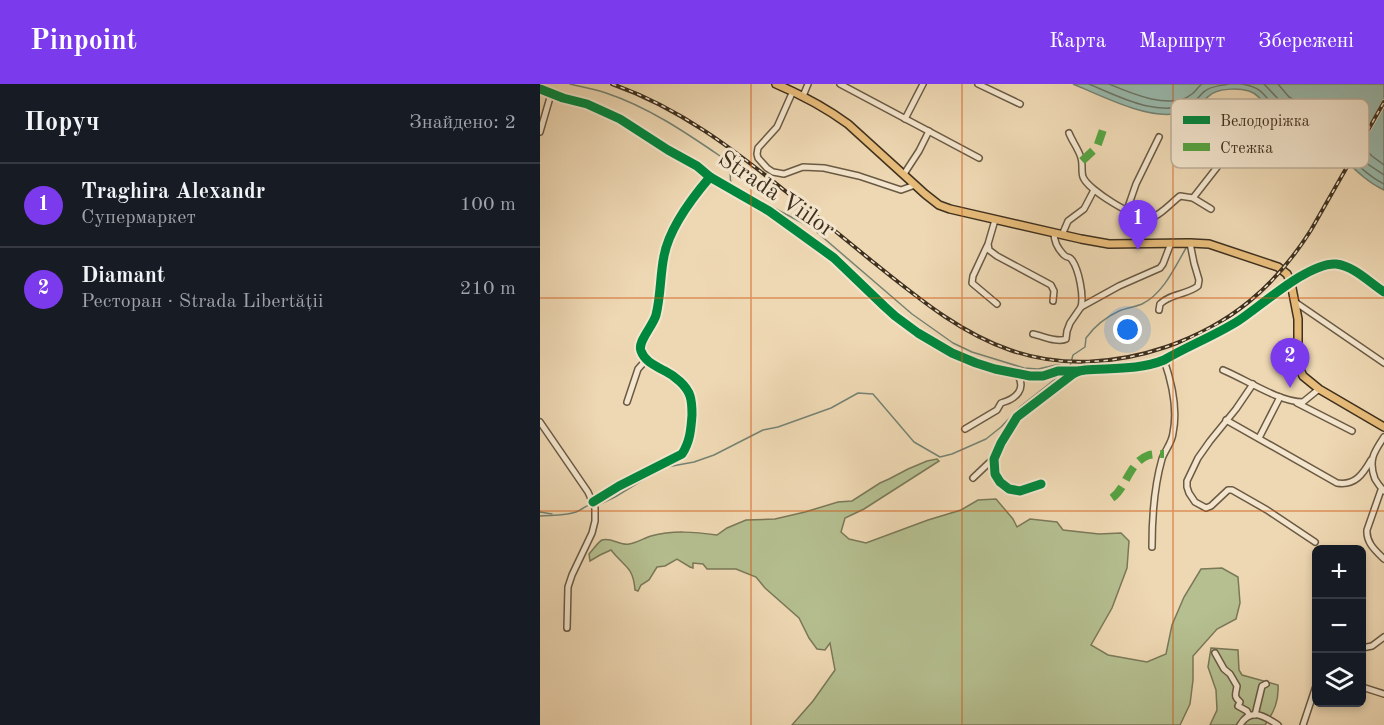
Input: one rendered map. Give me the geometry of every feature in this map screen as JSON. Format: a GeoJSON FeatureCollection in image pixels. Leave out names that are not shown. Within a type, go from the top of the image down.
{"type":"FeatureCollection","features":[{"type":"Feature","properties":{"kind":"main road"},"geometry":{"type":"LineString","coordinates":[[776,84],[803,96],[848,124],[939,205],[960,212],[1109,244],[1209,244],[1281,269],[1287,274],[1291,283],[1298,319],[1298,365],[1306,379],[1318,389],[1384,427]]}},
{"type":"Feature","properties":{"kind":"street"},"geometry":{"type":"LineString","coordinates":[[803,96],[808,84]]}},
{"type":"Feature","properties":{"kind":"street"},"geometry":{"type":"LineString","coordinates":[[840,84],[980,158]]}},
{"type":"Feature","properties":{"kind":"street"},"geometry":{"type":"LineString","coordinates":[[905,118],[923,84]]}},
{"type":"Feature","properties":{"kind":"street"},"geometry":{"type":"LineString","coordinates":[[978,84],[1020,104]]}},
{"type":"Feature","properties":{"kind":"street","name":"Strada Viilor"},"geometry":{"type":"LineString","coordinates":[[540,89],[586,104],[620,119],[698,166],[710,177],[770,211],[834,258],[884,306],[918,333],[952,353],[976,363],[1017,374],[1037,377],[1064,371],[1155,364],[1238,321],[1291,283],[1327,265],[1334,264],[1348,268],[1384,292]]}},
{"type":"Feature","properties":{"kind":"street"},"geometry":{"type":"LineString","coordinates":[[793,91],[777,126],[759,146],[757,154],[763,165],[773,172],[788,174],[799,168],[818,167],[859,176],[901,190],[915,185]]}},
{"type":"Feature","properties":{"kind":"street"},"geometry":{"type":"LineString","coordinates":[[540,132],[542,117],[551,94]]}},
{"type":"Feature","properties":{"kind":"street"},"geometry":{"type":"LineString","coordinates":[[904,174],[929,131]]}},
{"type":"Feature","properties":{"kind":"street"},"geometry":{"type":"LineString","coordinates":[[1069,133],[1081,156],[1082,176],[1094,190],[1127,210],[1146,219],[1153,217],[1180,196],[1193,198],[1211,209]]}},
{"type":"Feature","properties":{"kind":"street"},"geometry":{"type":"LineString","coordinates":[[1127,210],[1136,184],[1159,137]]}},
{"type":"Feature","properties":{"kind":"street"},"geometry":{"type":"LineString","coordinates":[[1193,198],[1216,168]]}},
{"type":"Feature","properties":{"kind":"street"},"geometry":{"type":"LineString","coordinates":[[593,502],[682,454],[687,447],[691,425],[691,398],[684,386],[673,376],[646,360],[639,346],[656,316],[667,246],[691,200],[710,177]]}},
{"type":"Feature","properties":{"kind":"street"},"geometry":{"type":"LineString","coordinates":[[1034,334],[1064,341],[1070,324],[1081,307],[1083,296],[1075,267],[1054,238],[1070,219],[1084,209],[1094,190]]}},
{"type":"Feature","properties":{"kind":"street"},"geometry":{"type":"LineString","coordinates":[[996,220],[972,281],[997,304]]}},
{"type":"Feature","properties":{"kind":"street"},"geometry":{"type":"LineString","coordinates":[[1081,307],[1119,286],[1160,268],[1171,243]]}},
{"type":"Feature","properties":{"kind":"street"},"geometry":{"type":"LineString","coordinates":[[1159,310],[1160,304],[1169,297],[1193,290],[1198,286],[1199,280],[1192,257],[1191,243]]}},
{"type":"Feature","properties":{"kind":"street"},"geometry":{"type":"LineString","coordinates":[[988,244],[989,250],[997,256],[1051,285],[1054,291],[1053,301]]}},
{"type":"Feature","properties":{"kind":"street"},"geometry":{"type":"LineString","coordinates":[[1295,302],[1384,363]]}},
{"type":"Feature","properties":{"kind":"street"},"geometry":{"type":"LineString","coordinates":[[627,402],[638,369],[646,360]]}},
{"type":"Feature","properties":{"kind":"street"},"geometry":{"type":"LineString","coordinates":[[1152,547],[1154,498],[1162,459],[1174,432],[1173,393],[1164,360]]}},
{"type":"Feature","properties":{"kind":"street"},"geometry":{"type":"LineString","coordinates":[[1223,370],[1352,430]]}},
{"type":"Feature","properties":{"kind":"street"},"geometry":{"type":"LineString","coordinates":[[1041,484],[1020,491],[1010,489],[994,474],[994,459],[1017,417],[1079,371]]}},
{"type":"Feature","properties":{"kind":"street"},"geometry":{"type":"LineString","coordinates":[[965,429],[997,410],[1001,403],[1008,401],[1019,392],[1022,385],[1017,374]]}},
{"type":"Feature","properties":{"kind":"street"},"geometry":{"type":"LineString","coordinates":[[1253,384],[1198,458],[1187,481],[1189,493],[1195,502],[1206,508],[1211,507],[1224,492],[1232,490],[1315,542]]}},
{"type":"Feature","properties":{"kind":"street"},"geometry":{"type":"LineString","coordinates":[[1296,402],[1303,402],[1318,389]]}},
{"type":"Feature","properties":{"kind":"street"},"geometry":{"type":"LineString","coordinates":[[1258,438],[1281,398]]}},
{"type":"Feature","properties":{"kind":"street"},"geometry":{"type":"LineString","coordinates":[[1226,420],[1337,483],[1346,484],[1356,480],[1365,470],[1384,437]]}},
{"type":"Feature","properties":{"kind":"street"},"geometry":{"type":"LineString","coordinates":[[540,422],[588,492],[593,502],[595,515],[592,533],[568,587],[567,628]]}},
{"type":"Feature","properties":{"kind":"street"},"geometry":{"type":"LineString","coordinates":[[973,478],[994,459]]}},
{"type":"Feature","properties":{"kind":"street"},"geometry":{"type":"LineString","coordinates":[[1371,460],[1371,468],[1383,490],[1366,536],[1384,560]]}},
{"type":"Feature","properties":{"kind":"street"},"geometry":{"type":"LineString","coordinates":[[1366,647],[1384,638]]}},
{"type":"Feature","properties":{"kind":"street"},"geometry":{"type":"LineString","coordinates":[[1215,653],[1237,686],[1234,694],[1240,702],[1238,706],[1252,715]]}},
{"type":"Feature","properties":{"kind":"street"},"geometry":{"type":"LineString","coordinates":[[1252,715],[1262,686],[1266,684]]}},
{"type":"Feature","properties":{"kind":"street"},"geometry":{"type":"LineString","coordinates":[[1366,688],[1384,694]]}},
{"type":"Feature","properties":{"kind":"street"},"geometry":{"type":"LineString","coordinates":[[1303,725],[1312,700]]}},
{"type":"Feature","properties":{"kind":"street"},"geometry":{"type":"LineString","coordinates":[[1240,725],[1244,719],[1252,715],[1260,715],[1278,725]]}},
{"type":"Feature","properties":{"kind":"green space"},"geometry":{"type":"Polygon","coordinates":[[[937,459],[939,461],[864,509],[845,518],[841,532],[849,539],[866,543],[961,510],[978,500],[996,499],[1017,527],[1030,519],[1057,522],[1063,530],[1099,534],[1121,533],[1129,541],[1127,568],[1112,608],[1091,645],[1108,655],[1147,662],[1166,654],[1172,625],[1184,597],[1201,569],[1222,568],[1238,577],[1240,603],[1236,619],[1217,629],[1193,656],[1190,704],[1180,725],[792,725],[835,670],[830,643],[825,650],[817,649],[799,618],[756,577],[736,569],[707,569],[703,564],[693,563],[693,568],[677,559],[665,566],[657,567],[638,591],[635,590],[628,568],[611,550],[590,561],[589,554],[602,540],[626,544],[651,536],[676,532],[717,535],[746,520],[775,519],[838,502],[852,501],[908,469],[937,459]]]}},
{"type":"Feature","properties":{"kind":"green space"},"geometry":{"type":"Polygon","coordinates":[[[1211,648],[1238,650],[1239,670],[1242,675],[1278,685],[1275,706],[1265,725],[1210,725],[1217,710],[1216,690],[1208,667],[1211,648]]]}},
{"type":"Feature","properties":{"kind":"water"},"geometry":{"type":"Polygon","coordinates":[[[1073,84],[1384,84],[1384,190],[1367,180],[1354,168],[1369,168],[1369,99],[1261,99],[1249,91],[1234,89],[1217,91],[1206,99],[1171,99],[1171,114],[1149,113],[1122,105],[1073,84]]]}},
{"type":"Feature","properties":{"kind":"pier"},"geometry":{"type":"Polygon","coordinates":[[[1384,98],[1384,108],[1369,134],[1369,124],[1384,98]]]}},
{"type":"Feature","properties":{"kind":"waterway"},"geometry":{"type":"LineString","coordinates":[[570,84],[606,93],[637,105],[707,147],[725,162],[734,187],[812,228],[912,314],[953,343],[972,352],[1024,368],[1038,369],[1059,365],[1066,369]]}},
{"type":"Feature","properties":{"kind":"waterway"},"geometry":{"type":"LineString","coordinates":[[1067,370],[1073,355],[1085,347],[1086,338],[1109,316],[1142,304],[1156,294],[1168,279],[1186,248]]}},
{"type":"Feature","properties":{"kind":"waterway"},"geometry":{"type":"LineString","coordinates":[[598,505],[667,467],[694,462],[714,455],[763,430],[831,408],[858,393],[873,394],[914,442],[940,457],[952,454],[986,439],[1021,406],[1063,373]]}},
{"type":"Feature","properties":{"kind":"waterway"},"geometry":{"type":"LineString","coordinates":[[540,516],[572,513],[589,505]]}},
{"type":"Feature","properties":{"kind":"waterway"},"geometry":{"type":"LineString","coordinates":[[540,512],[552,514]]}},
{"type":"Feature","properties":{"kind":"railway"},"geometry":{"type":"LineString","coordinates":[[612,84],[660,105],[705,131],[768,177],[905,288],[955,323],[1010,350],[1049,360],[1088,362],[1147,353],[1189,338],[1231,315],[1266,286],[1297,250],[1346,168]]}},
{"type":"Feature","properties":{"kind":"railway"},"geometry":{"type":"LineString","coordinates":[[1369,128],[1384,102]]}},
{"type":"Feature","properties":{"kind":"marked path"},"geometry":{"type":"LineString","coordinates":[[1082,161],[1097,147],[1105,124]]}},
{"type":"Feature","properties":{"kind":"marked path"},"geometry":{"type":"LineString","coordinates":[[1112,498],[1142,458],[1164,454]]}},
{"type":"Feature","properties":{"kind":"cycle path"},"geometry":{"type":"LineString","coordinates":[[540,89],[587,104],[620,119],[697,166],[710,177],[769,211],[834,258],[895,316],[952,353],[995,369],[1030,376],[1043,376],[1058,371],[1079,371]]}},
{"type":"Feature","properties":{"kind":"cycle path"},"geometry":{"type":"LineString","coordinates":[[593,502],[682,454],[687,445],[692,415],[688,392],[677,378],[648,361],[640,347],[656,315],[664,256],[671,235],[689,204],[710,177]]}},
{"type":"Feature","properties":{"kind":"cycle path"},"geometry":{"type":"LineString","coordinates":[[1041,484],[1020,491],[1009,489],[1000,482],[995,474],[994,459],[1017,417],[1073,374],[1085,370],[1135,367],[1164,360],[1238,321],[1285,286],[1325,265],[1343,265],[1362,275],[1384,292]]}},
{"type":"Feature","properties":{"kind":"place","name":"Traghira Alexandr"},"geometry":{"type":"Point","coordinates":[1138,250]}},
{"type":"Feature","properties":{"kind":"place","name":"Diamant"},"geometry":{"type":"Point","coordinates":[1290,388]}}]}
